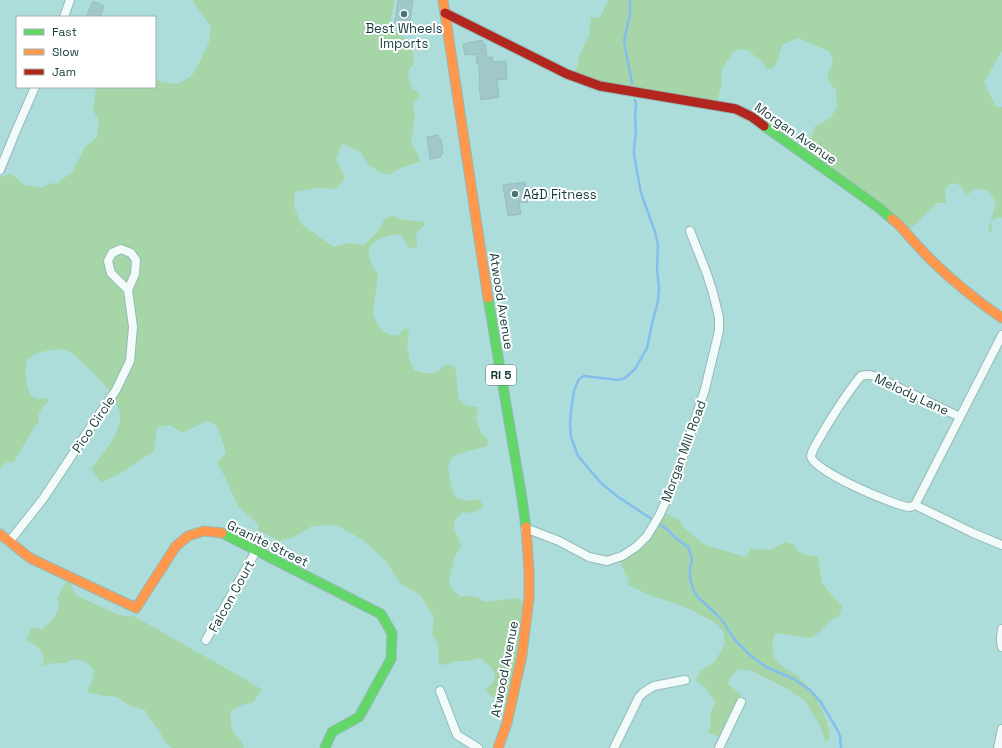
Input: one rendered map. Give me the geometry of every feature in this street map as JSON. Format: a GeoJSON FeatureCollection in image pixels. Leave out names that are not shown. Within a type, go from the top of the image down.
{"type":"FeatureCollection","features":[{"type":"Feature","properties":{"kind":"street"},"geometry":{"type":"LineString","coordinates":[[64,16],[70,0]]}},
{"type":"Feature","properties":{"kind":"street","name":"Atwood Avenue"},"geometry":{"type":"LineString","coordinates":[[442,0],[487,294],[522,492],[529,571],[529,597],[522,655],[507,722],[498,748]]}},
{"type":"Feature","properties":{"kind":"street","name":"Morgan Avenue"},"geometry":{"type":"LineString","coordinates":[[444,13],[580,80],[600,86],[736,109],[752,117],[878,207],[898,224],[930,259],[957,284],[1002,318]]}},
{"type":"Feature","properties":{"kind":"street"},"geometry":{"type":"LineString","coordinates":[[0,170],[35,88]]}},
{"type":"Feature","properties":{"kind":"street","name":"Morgan Mill Road"},"geometry":{"type":"LineString","coordinates":[[525,528],[559,541],[589,557],[607,561],[622,556],[636,547],[647,536],[659,516],[683,457],[705,389],[719,331],[719,317],[716,305],[707,274],[690,231]]}},
{"type":"Feature","properties":{"kind":"street","name":"Pico Circle"},"geometry":{"type":"LineString","coordinates":[[9,542],[42,499],[116,390],[130,361],[133,326],[128,290],[135,274],[136,260],[131,253],[122,249],[112,253],[108,261],[111,273],[128,290]]}},
{"type":"Feature","properties":{"kind":"street"},"geometry":{"type":"LineString","coordinates":[[915,505],[1002,335]]}},
{"type":"Feature","properties":{"kind":"street","name":"Melody Lane"},"geometry":{"type":"LineString","coordinates":[[960,417],[879,378],[867,374],[861,376],[857,380],[836,410],[811,455],[812,459],[820,467],[843,481],[873,495],[898,504],[911,507],[915,505],[1002,546]]}},
{"type":"Feature","properties":{"kind":"street","name":"Granite Street"},"geometry":{"type":"LineString","coordinates":[[0,534],[30,558],[136,608],[176,546],[188,536],[204,531],[222,533],[382,614],[392,633],[391,659],[359,716],[332,732],[324,748]]}},
{"type":"Feature","properties":{"kind":"street","name":"Falcon Court"},"geometry":{"type":"LineString","coordinates":[[206,640],[256,551]]}},
{"type":"Feature","properties":{"kind":"street"},"geometry":{"type":"LineString","coordinates":[[1002,629],[1002,647]]}},
{"type":"Feature","properties":{"kind":"street"},"geometry":{"type":"LineString","coordinates":[[614,748],[639,698],[644,692],[654,686],[685,680]]}},
{"type":"Feature","properties":{"kind":"street"},"geometry":{"type":"LineString","coordinates":[[440,691],[457,735],[478,748]]}},
{"type":"Feature","properties":{"kind":"street"},"geometry":{"type":"LineString","coordinates":[[719,748],[741,702]]}},
{"type":"Feature","properties":{"kind":"street"},"geometry":{"type":"LineString","coordinates":[[998,748],[1002,729]]}},
{"type":"Feature","properties":{"kind":"green space"},"geometry":{"type":"Polygon","coordinates":[[[192,0],[395,0],[389,27],[413,44],[414,65],[410,67],[408,74],[412,89],[419,93],[419,97],[413,103],[415,117],[411,143],[418,154],[420,162],[403,167],[389,175],[379,172],[369,165],[360,152],[342,143],[336,159],[345,178],[336,189],[316,188],[295,192],[294,207],[301,224],[334,247],[348,243],[364,245],[376,233],[385,219],[393,215],[398,219],[424,222],[425,226],[423,226],[416,234],[417,247],[409,249],[402,237],[399,235],[387,236],[375,241],[371,245],[369,257],[378,274],[373,314],[377,324],[383,331],[391,335],[398,335],[406,328],[409,332],[407,345],[410,361],[414,370],[424,373],[431,373],[435,372],[446,364],[453,366],[456,370],[458,398],[467,406],[478,407],[476,418],[481,433],[488,439],[487,446],[458,454],[451,458],[448,467],[453,494],[457,498],[467,501],[479,499],[484,507],[473,513],[463,512],[455,520],[453,529],[459,538],[461,548],[455,555],[449,582],[451,588],[460,596],[477,597],[484,602],[518,598],[528,606],[510,701],[492,697],[486,690],[492,683],[495,676],[492,669],[480,658],[439,665],[438,644],[432,634],[434,617],[420,595],[400,583],[385,560],[363,540],[337,525],[312,526],[292,538],[279,541],[258,530],[258,524],[238,506],[217,463],[226,452],[217,426],[207,421],[182,433],[170,425],[157,427],[154,451],[121,473],[102,482],[99,480],[91,469],[106,450],[118,429],[120,412],[108,389],[81,361],[66,350],[63,349],[43,352],[33,355],[27,361],[26,380],[30,394],[36,398],[47,398],[50,400],[40,412],[39,421],[14,462],[5,463],[0,469],[0,177],[11,174],[25,185],[42,188],[50,183],[56,184],[72,172],[85,147],[97,137],[99,121],[93,110],[96,88],[156,88],[156,79],[162,82],[178,84],[191,76],[195,71],[209,42],[211,27],[192,0]]]}},
{"type":"Feature","properties":{"kind":"green space"},"geometry":{"type":"Polygon","coordinates":[[[608,0],[1002,0],[1002,51],[984,82],[996,107],[1002,107],[1002,218],[998,217],[994,219],[991,223],[992,232],[988,231],[996,203],[992,195],[986,190],[974,189],[966,196],[961,186],[954,183],[949,185],[945,190],[946,203],[937,203],[907,232],[802,151],[812,136],[815,126],[830,118],[837,108],[836,91],[827,78],[833,61],[830,52],[798,38],[782,45],[778,60],[773,68],[766,69],[763,62],[747,50],[740,49],[733,52],[722,69],[722,82],[717,103],[600,86],[575,74],[580,54],[589,36],[591,17],[600,18],[608,0]]]}},
{"type":"Feature","properties":{"kind":"green space"},"geometry":{"type":"Polygon","coordinates":[[[662,511],[679,520],[685,529],[705,545],[746,557],[750,547],[754,550],[770,550],[785,542],[795,545],[797,551],[818,557],[822,583],[842,606],[839,616],[830,621],[817,634],[810,638],[775,633],[772,646],[774,657],[782,666],[798,676],[814,693],[827,721],[830,737],[826,743],[820,726],[806,702],[788,689],[752,671],[738,669],[730,678],[728,684],[740,694],[743,700],[724,738],[708,733],[711,722],[710,716],[715,701],[705,687],[696,681],[700,671],[714,662],[720,653],[725,644],[724,633],[718,625],[691,610],[672,602],[651,596],[628,585],[629,580],[619,559],[636,548],[662,511]]]}},
{"type":"Feature","properties":{"kind":"green space"},"geometry":{"type":"Polygon","coordinates":[[[69,576],[74,593],[77,596],[117,614],[129,617],[132,615],[262,690],[253,702],[239,706],[230,712],[232,730],[241,741],[244,748],[172,748],[165,743],[159,730],[150,720],[145,710],[130,706],[117,697],[87,692],[93,678],[94,670],[85,661],[73,659],[66,663],[54,663],[43,666],[44,661],[41,650],[27,640],[31,628],[42,629],[55,615],[59,608],[57,599],[69,576]]]}},
{"type":"Feature","properties":{"kind":"building","name":"Best Wheels Imports"},"geometry":{"type":"Polygon","coordinates":[[[398,0],[413,0],[409,30],[394,28],[398,0]]]}},
{"type":"Feature","properties":{"kind":"building"},"geometry":{"type":"Polygon","coordinates":[[[93,1],[104,6],[100,16],[86,16],[93,1]]]}},
{"type":"Feature","properties":{"kind":"building"},"geometry":{"type":"Polygon","coordinates":[[[482,40],[483,44],[485,44],[487,58],[492,57],[493,62],[506,61],[507,79],[497,80],[499,97],[481,100],[479,86],[479,64],[477,64],[476,54],[465,55],[463,44],[482,40]]]}},
{"type":"Feature","properties":{"kind":"building"},"geometry":{"type":"Polygon","coordinates":[[[438,135],[439,140],[441,139],[443,153],[441,154],[441,157],[430,159],[427,137],[438,135]]]}},
{"type":"Feature","properties":{"kind":"building","name":"A&D Fitness"},"geometry":{"type":"Polygon","coordinates":[[[525,182],[528,202],[519,203],[521,214],[508,216],[503,185],[525,182]]]}},
{"type":"Feature","properties":{"kind":"waterway"},"geometry":{"type":"LineString","coordinates":[[630,0],[630,14],[624,41],[632,83]]}},
{"type":"Feature","properties":{"kind":"waterway"},"geometry":{"type":"LineString","coordinates":[[635,100],[636,131],[634,155],[641,193],[658,245],[658,301],[647,348],[635,369],[625,378],[618,380],[584,376],[579,379],[574,391],[571,411],[571,437],[578,456],[601,483],[618,497],[668,530],[688,547],[692,561],[690,567],[690,579],[697,596],[717,615],[736,641],[750,655],[766,667],[794,679],[810,690],[820,701],[837,729],[840,736],[841,748]]}},
{"type":"Feature","properties":{"kind":"traffic: fast"},"geometry":{"type":"LineString","coordinates":[[764,126],[878,207],[892,219]]}},
{"type":"Feature","properties":{"kind":"traffic: fast"},"geometry":{"type":"LineString","coordinates":[[488,298],[526,527]]}},
{"type":"Feature","properties":{"kind":"traffic: fast"},"geometry":{"type":"LineString","coordinates":[[222,533],[381,614],[392,633],[391,659],[359,717],[332,732],[325,748]]}},
{"type":"Feature","properties":{"kind":"traffic: slow"},"geometry":{"type":"LineString","coordinates":[[443,0],[488,298]]}},
{"type":"Feature","properties":{"kind":"traffic: slow"},"geometry":{"type":"LineString","coordinates":[[892,219],[932,261],[975,298],[1002,318]]}},
{"type":"Feature","properties":{"kind":"traffic: slow"},"geometry":{"type":"LineString","coordinates":[[498,748],[507,723],[522,655],[529,597],[526,527]]}},
{"type":"Feature","properties":{"kind":"traffic: slow"},"geometry":{"type":"LineString","coordinates":[[0,534],[30,558],[136,608],[176,546],[188,536],[204,531],[222,533]]}},
{"type":"Feature","properties":{"kind":"traffic: jam"},"geometry":{"type":"LineString","coordinates":[[445,13],[567,74],[600,86],[736,109],[752,117],[764,126]]}},
{"type":"Feature","properties":{"kind":"place","name":"Best Wheels Imports"},"geometry":{"type":"Point","coordinates":[404,14]}},
{"type":"Feature","properties":{"kind":"place","name":"A&D Fitness"},"geometry":{"type":"Point","coordinates":[515,194]}}]}
